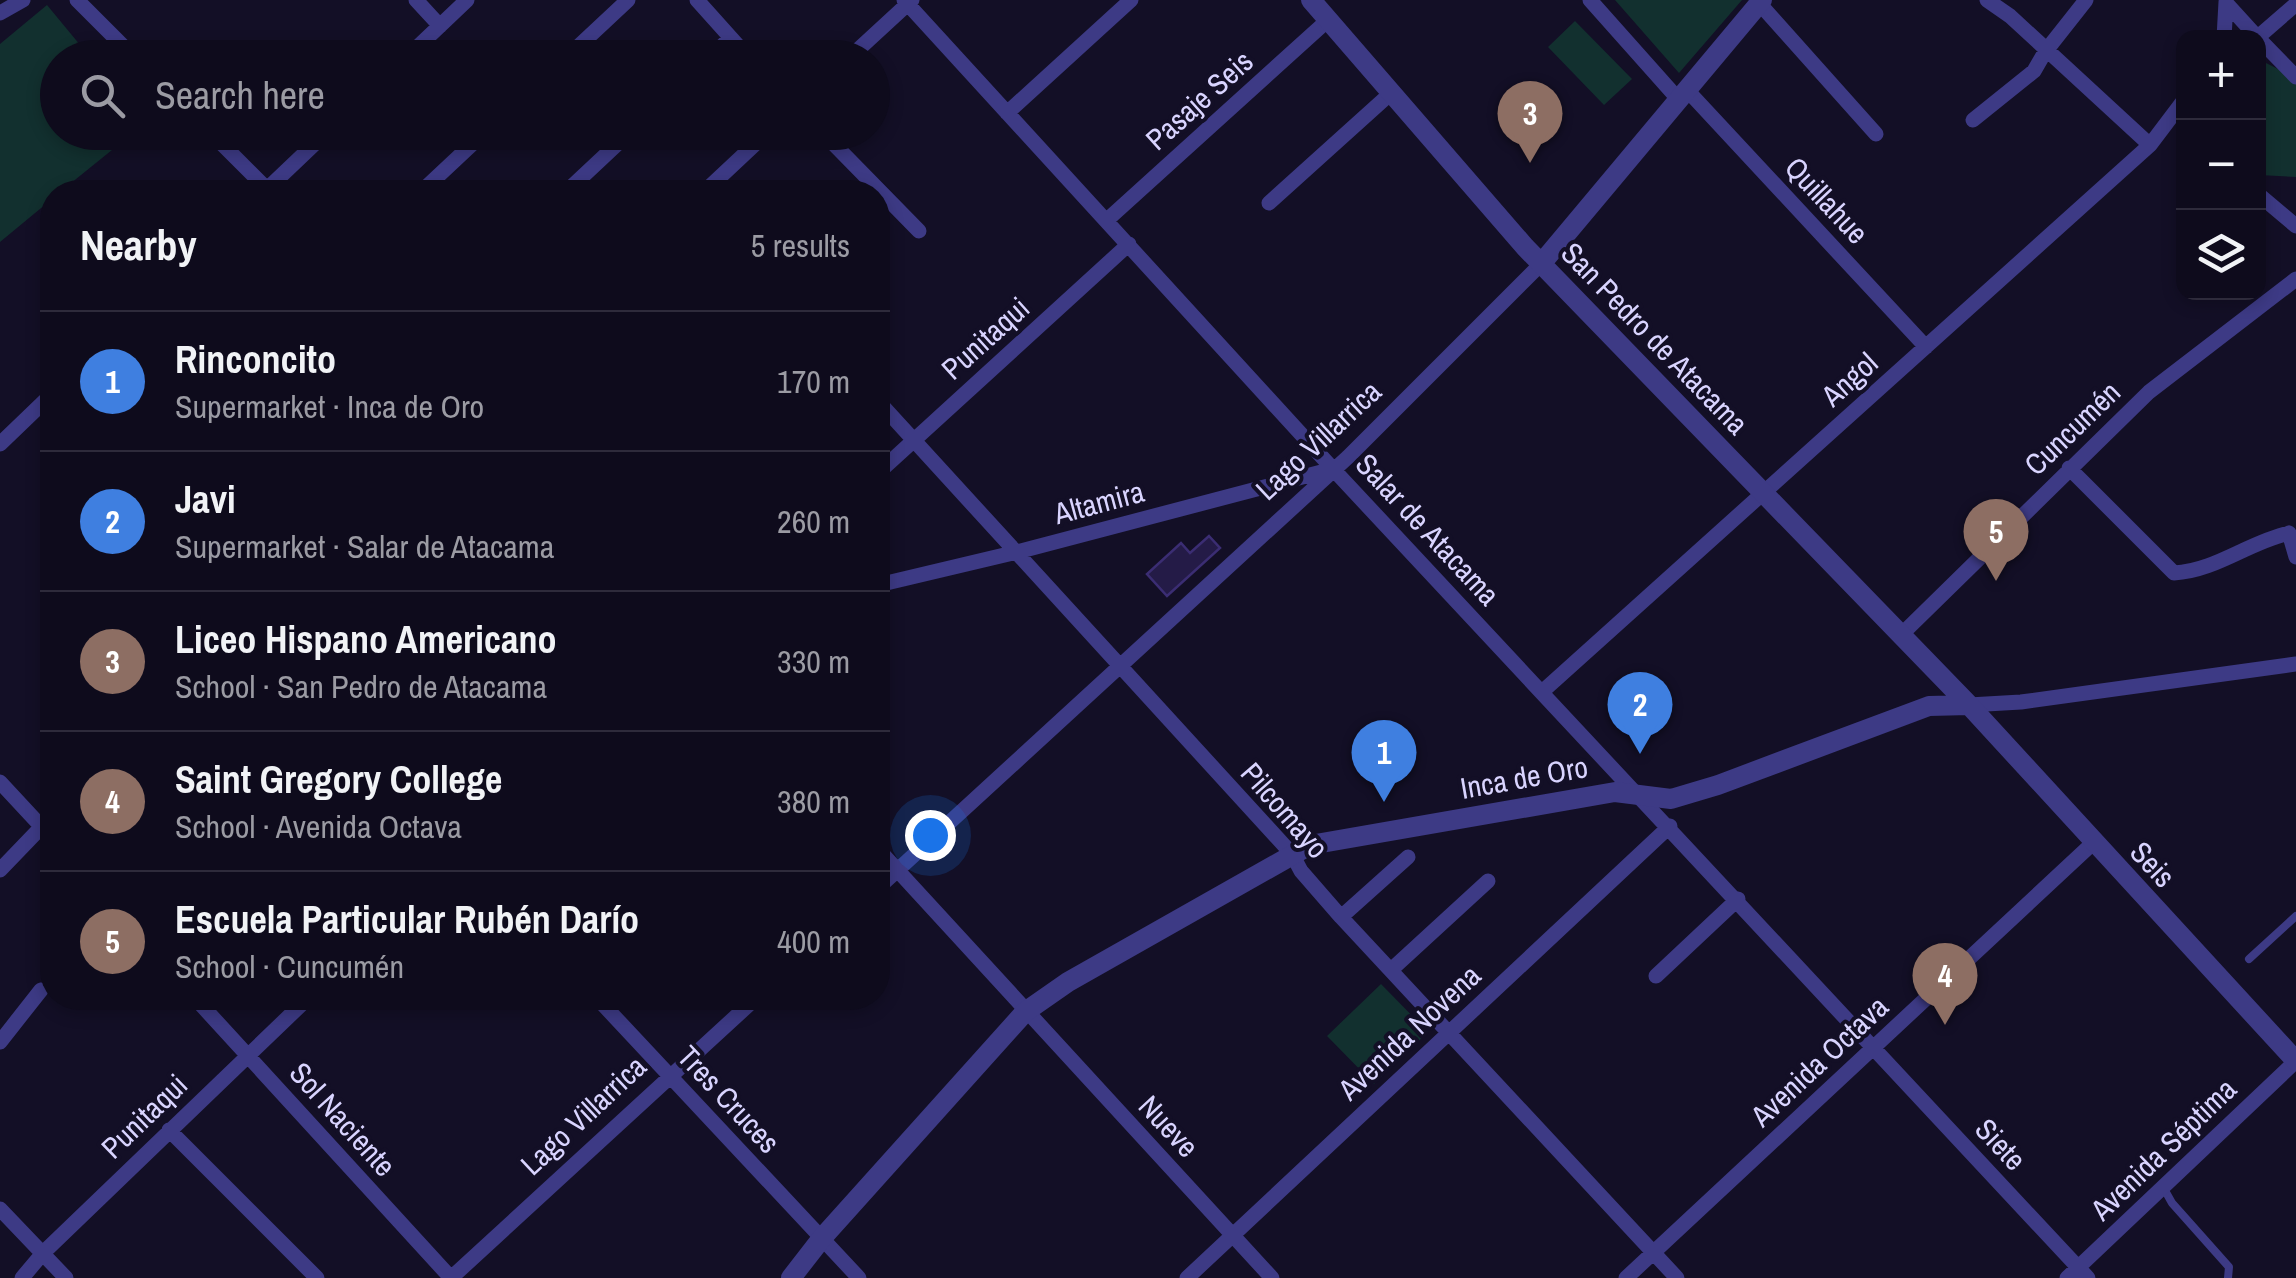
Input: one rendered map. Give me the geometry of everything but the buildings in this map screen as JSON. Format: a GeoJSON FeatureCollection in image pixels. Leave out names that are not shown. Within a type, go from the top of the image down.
{"type":"FeatureCollection","features":[{"type":"Feature","properties":{"kind":"street"},"geometry":{"type":"LineString","coordinates":[[0,13],[23,0]]}},
{"type":"Feature","properties":{"kind":"street"},"geometry":{"type":"LineString","coordinates":[[77,0],[117,40]]}},
{"type":"Feature","properties":{"kind":"street"},"geometry":{"type":"LineString","coordinates":[[416,0],[440,26]]}},
{"type":"Feature","properties":{"kind":"street"},"geometry":{"type":"LineString","coordinates":[[425,40],[466,0]]}},
{"type":"Feature","properties":{"kind":"street"},"geometry":{"type":"LineString","coordinates":[[585,40],[628,0]]}},
{"type":"Feature","properties":{"kind":"street"},"geometry":{"type":"LineString","coordinates":[[697,0],[730,38]]}},
{"type":"Feature","properties":{"kind":"street"},"geometry":{"type":"LineString","coordinates":[[1007,113],[1131,0]]}},
{"type":"Feature","properties":{"kind":"street","name":"San Pedro de Atacama"},"geometry":{"type":"LineString","coordinates":[[1311,0],[1541,264],[1970,704]]}},
{"type":"Feature","properties":{"kind":"street","name":"Quillahue"},"geometry":{"type":"LineString","coordinates":[[1590,0],[1926,347]]}},
{"type":"Feature","properties":{"kind":"street"},"geometry":{"type":"LineString","coordinates":[[1987,0],[2010,16],[2150,145]]}},
{"type":"Feature","properties":{"kind":"street"},"geometry":{"type":"LineString","coordinates":[[1972,120],[2034,71],[2086,0]]}},
{"type":"Feature","properties":{"kind":"street"},"geometry":{"type":"LineString","coordinates":[[868,40],[908,1]]}},
{"type":"Feature","properties":{"kind":"street","name":"Salar de Atacama"},"geometry":{"type":"LineString","coordinates":[[908,1],[1333,468],[1873,1048]]}},
{"type":"Feature","properties":{"kind":"street"},"geometry":{"type":"LineString","coordinates":[[1761,2],[1876,134]]}},
{"type":"Feature","properties":{"kind":"street","name":"Lago Villarrica"},"geometry":{"type":"LineString","coordinates":[[890,877],[1333,468],[1541,264],[1761,2]]}},
{"type":"Feature","properties":{"kind":"street"},"geometry":{"type":"LineString","coordinates":[[2224,30],[2226,2]]}},
{"type":"Feature","properties":{"kind":"street"},"geometry":{"type":"LineString","coordinates":[[2226,2],[2251,30]]}},
{"type":"Feature","properties":{"kind":"street"},"geometry":{"type":"LineString","coordinates":[[2266,31],[2296,4]]}},
{"type":"Feature","properties":{"kind":"street","name":"Pasaje Seis"},"geometry":{"type":"LineString","coordinates":[[1107,220],[1328,20]]}},
{"type":"Feature","properties":{"kind":"street"},"geometry":{"type":"LineString","coordinates":[[2266,46],[2296,76]]}},
{"type":"Feature","properties":{"kind":"street"},"geometry":{"type":"LineString","coordinates":[[1269,202],[1391,93]]}},
{"type":"Feature","properties":{"kind":"street","name":"Angol"},"geometry":{"type":"LineString","coordinates":[[1543,691],[2150,145],[2176,111]]}},
{"type":"Feature","properties":{"kind":"street"},"geometry":{"type":"LineString","coordinates":[[2170,119],[2176,124]]}},
{"type":"Feature","properties":{"kind":"street"},"geometry":{"type":"LineString","coordinates":[[227,150],[256,180]]}},
{"type":"Feature","properties":{"kind":"street"},"geometry":{"type":"LineString","coordinates":[[279,180],[309,150]]}},
{"type":"Feature","properties":{"kind":"street"},"geometry":{"type":"LineString","coordinates":[[434,180],[466,150]]}},
{"type":"Feature","properties":{"kind":"street"},"geometry":{"type":"LineString","coordinates":[[579,180],[611,150]]}},
{"type":"Feature","properties":{"kind":"street"},"geometry":{"type":"LineString","coordinates":[[717,180],[749,150]]}},
{"type":"Feature","properties":{"kind":"street"},"geometry":{"type":"LineString","coordinates":[[840,150],[869,180]]}},
{"type":"Feature","properties":{"kind":"street"},"geometry":{"type":"LineString","coordinates":[[890,201],[919,231]]}},
{"type":"Feature","properties":{"kind":"street"},"geometry":{"type":"LineString","coordinates":[[2266,201],[2296,226]]}},
{"type":"Feature","properties":{"kind":"street","name":"Punitaqui"},"geometry":{"type":"LineString","coordinates":[[890,462],[1128,244]]}},
{"type":"Feature","properties":{"kind":"street","name":"Cuncumén"},"geometry":{"type":"LineString","coordinates":[[1901,635],[2149,392],[2296,279]]}},
{"type":"Feature","properties":{"kind":"street"},"geometry":{"type":"LineString","coordinates":[[0,444],[40,410]]}},
{"type":"Feature","properties":{"kind":"street","name":"Pilcomayo"},"geometry":{"type":"LineString","coordinates":[[890,414],[1292,854],[1300,871],[1341,917],[1677,1278]]}},
{"type":"Feature","properties":{"kind":"street","name":"Altamira"},"geometry":{"type":"LineString","coordinates":[[890,582],[1333,468]]}},
{"type":"Feature","properties":{"kind":"street"},"geometry":{"type":"LineString","coordinates":[[2070,468],[2174,573],[2194,572],[2292,525],[2296,557]]}},
{"type":"Feature","properties":{"kind":"street","name":"Inca de Oro"},"geometry":{"type":"LineString","coordinates":[[791,1278],[822,1238],[1025,1012],[1068,982],[1310,845],[1615,792],[1671,799],[1929,706],[2020,702],[2296,664]]}},
{"type":"Feature","properties":{"kind":"street","name":"Seis"},"geometry":{"type":"LineString","coordinates":[[1970,704],[2296,1061]]}},
{"type":"Feature","properties":{"kind":"street"},"geometry":{"type":"LineString","coordinates":[[0,782],[40,819]]}},
{"type":"Feature","properties":{"kind":"street","name":"Avenida Novena"},"geometry":{"type":"LineString","coordinates":[[1187,1278],[1670,826]]}},
{"type":"Feature","properties":{"kind":"street"},"geometry":{"type":"LineString","coordinates":[[0,870],[40,835]]}},
{"type":"Feature","properties":{"kind":"street","name":"Avenida Octava"},"geometry":{"type":"LineString","coordinates":[[1626,1278],[2093,842]]}},
{"type":"Feature","properties":{"kind":"street"},"geometry":{"type":"LineString","coordinates":[[1341,917],[1408,857]]}},
{"type":"Feature","properties":{"kind":"street","name":"Nueve"},"geometry":{"type":"LineString","coordinates":[[890,862],[1272,1278]]}},
{"type":"Feature","properties":{"kind":"street"},"geometry":{"type":"LineString","coordinates":[[1391,970],[1488,882]]}},
{"type":"Feature","properties":{"kind":"street"},"geometry":{"type":"LineString","coordinates":[[1656,976],[1738,899]]}},
{"type":"Feature","properties":{"kind":"street"},"geometry":{"type":"LineString","coordinates":[[0,1042],[40,991]]}},
{"type":"Feature","properties":{"kind":"street","name":"Sol Naciente"},"geometry":{"type":"LineString","coordinates":[[206,1010],[451,1278]]}},
{"type":"Feature","properties":{"kind":"street","name":"Punitaqui"},"geometry":{"type":"LineString","coordinates":[[22,1278],[43,1253],[295,1010]]}},
{"type":"Feature","properties":{"kind":"street","name":"Tres Cruces"},"geometry":{"type":"LineString","coordinates":[[608,1010],[859,1278]]}},
{"type":"Feature","properties":{"kind":"street","name":"Lago Villarrica"},"geometry":{"type":"LineString","coordinates":[[451,1278],[743,1010]]}},
{"type":"Feature","properties":{"kind":"street","name":"Siete"},"geometry":{"type":"LineString","coordinates":[[1873,1048],[2078,1274]]}},
{"type":"Feature","properties":{"kind":"street","name":"Avenida Séptima"},"geometry":{"type":"LineString","coordinates":[[2078,1274],[2296,1061]]}},
{"type":"Feature","properties":{"kind":"street"},"geometry":{"type":"LineString","coordinates":[[169,1130],[317,1278]]}},
{"type":"Feature","properties":{"kind":"street"},"geometry":{"type":"LineString","coordinates":[[0,1209],[66,1278]]}},
{"type":"Feature","properties":{"kind":"lane"},"geometry":{"type":"LineString","coordinates":[[2249,959],[2296,916]]}},
{"type":"Feature","properties":{"kind":"lane"},"geometry":{"type":"LineString","coordinates":[[2163,1187],[2172,1203],[2228,1267],[2228,1278]]}},
{"type":"Feature","properties":{"kind":"green space"},"geometry":{"type":"Polygon","coordinates":[[[1615,0],[1742,0],[1679,73],[1615,0]]]}},
{"type":"Feature","properties":{"kind":"green space"},"geometry":{"type":"Polygon","coordinates":[[[47,5],[76,40],[40,40],[40,150],[112,150],[75,180],[40,180],[40,209],[0,242],[0,44],[47,5]]]}},
{"type":"Feature","properties":{"kind":"green space"},"geometry":{"type":"Polygon","coordinates":[[[1575,21],[1632,79],[1604,105],[1548,47],[1575,21]]]}},
{"type":"Feature","properties":{"kind":"green space"},"geometry":{"type":"Polygon","coordinates":[[[2266,63],[2296,78],[2296,177],[2266,175],[2266,63]]]}},
{"type":"Feature","properties":{"kind":"green space"},"geometry":{"type":"Polygon","coordinates":[[[1381,984],[1428,1032],[1374,1084],[1327,1036],[1381,984]]]}},
{"type":"Feature","properties":{"kind":"place","name":"Liceo Hispano Americano"},"geometry":{"type":"Point","coordinates":[1530,163]}},
{"type":"Feature","properties":{"kind":"place","name":"Escuela Particular Rubén Darío"},"geometry":{"type":"Point","coordinates":[1996,581]}},
{"type":"Feature","properties":{"kind":"place","name":"Javi"},"geometry":{"type":"Point","coordinates":[1640,754]}},
{"type":"Feature","properties":{"kind":"place","name":"Rinconcito"},"geometry":{"type":"Point","coordinates":[1384,802]}},
{"type":"Feature","properties":{"kind":"place","name":"Saint Gregory College"},"geometry":{"type":"Point","coordinates":[1945,1025]}}]}
